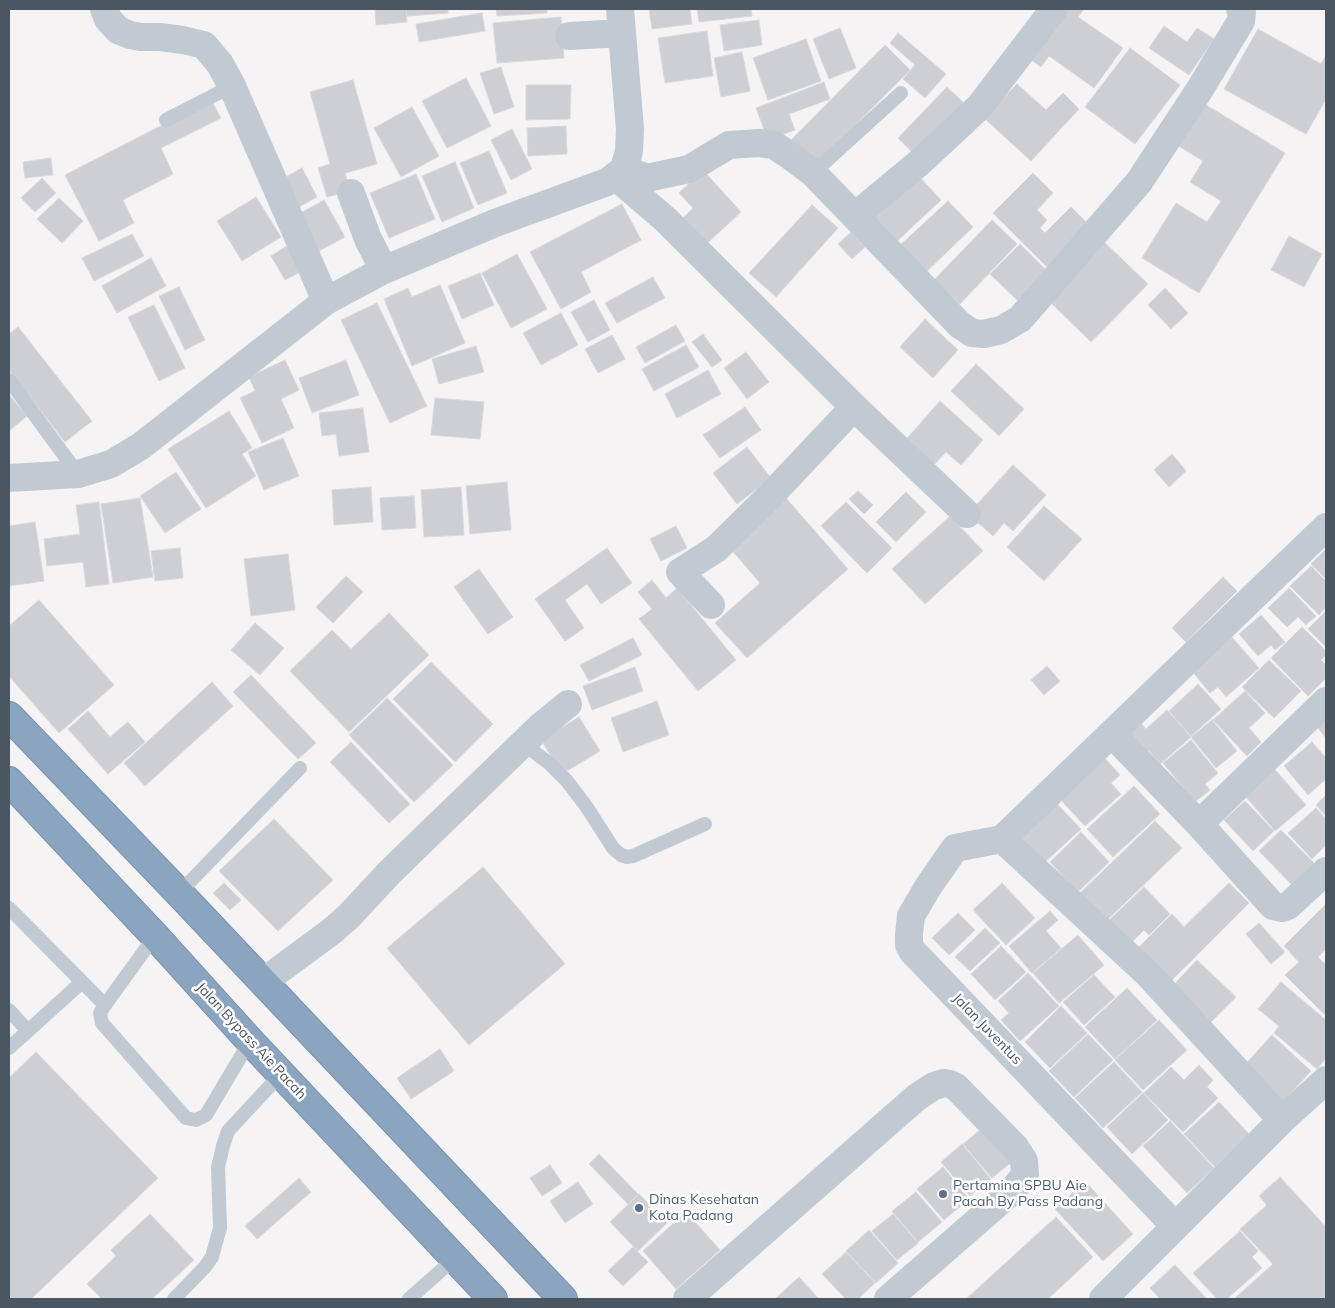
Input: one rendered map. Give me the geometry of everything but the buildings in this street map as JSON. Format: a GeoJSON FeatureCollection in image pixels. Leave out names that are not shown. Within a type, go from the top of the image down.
{"type":"FeatureCollection","features":[{"type":"Feature","properties":{"kind":"highway"},"geometry":{"type":"LineString","coordinates":[[9,716],[563,1299]]}},
{"type":"Feature","properties":{"kind":"highway","name":"Jalan Bypass Aie Pacah"},"geometry":{"type":"LineString","coordinates":[[9,781],[493,1299]]}},
{"type":"Feature","properties":{"kind":"street"},"geometry":{"type":"LineString","coordinates":[[104,9],[108,19],[118,30],[141,37],[160,37],[204,45],[220,64],[232,86],[326,301]]}},
{"type":"Feature","properties":{"kind":"street"},"geometry":{"type":"LineString","coordinates":[[856,216],[920,162],[980,106],[1054,9]]}},
{"type":"Feature","properties":{"kind":"street"},"geometry":{"type":"LineString","coordinates":[[619,172],[647,178],[689,169],[729,145],[758,143],[774,145],[813,173],[960,325],[972,333],[984,334],[1001,330],[1020,319],[1139,182],[1242,21],[1240,9]]}},
{"type":"Feature","properties":{"kind":"street"},"geometry":{"type":"LineString","coordinates":[[9,478],[78,474],[111,464],[141,446],[326,301],[384,270],[495,223],[607,182],[619,172],[629,151],[630,129],[621,21],[569,36]]}},
{"type":"Feature","properties":{"kind":"street"},"geometry":{"type":"LineString","coordinates":[[619,172],[854,407],[967,514]]}},
{"type":"Feature","properties":{"kind":"street"},"geometry":{"type":"LineString","coordinates":[[351,193],[368,239],[384,270]]}},
{"type":"Feature","properties":{"kind":"street"},"geometry":{"type":"LineString","coordinates":[[711,605],[680,572],[716,548],[771,495],[854,407]]}},
{"type":"Feature","properties":{"kind":"street"},"geometry":{"type":"LineString","coordinates":[[1282,1120],[1148,974],[1002,839],[1326,527]]}},
{"type":"Feature","properties":{"kind":"street"},"geometry":{"type":"LineString","coordinates":[[1199,824],[1326,701]]}},
{"type":"Feature","properties":{"kind":"street"},"geometry":{"type":"LineString","coordinates":[[262,982],[332,931],[349,916],[389,873],[542,726],[568,704]]}},
{"type":"Feature","properties":{"kind":"street"},"geometry":{"type":"LineString","coordinates":[[1112,734],[1199,824],[1273,906],[1282,908],[1288,906],[1326,871]]}},
{"type":"Feature","properties":{"kind":"street","name":"Jalan Juventus"},"geometry":{"type":"LineString","coordinates":[[1002,839],[955,848],[911,916],[908,934],[913,952],[1175,1226]]}},
{"type":"Feature","properties":{"kind":"street"},"geometry":{"type":"LineString","coordinates":[[1103,1299],[1282,1120],[1326,1080]]}},
{"type":"Feature","properties":{"kind":"street"},"geometry":{"type":"LineString","coordinates":[[688,1299],[917,1098],[934,1086],[944,1083],[950,1084],[956,1087],[1015,1147],[1024,1161],[1025,1175],[1012,1191],[888,1299]]}},
{"type":"Feature","properties":{"kind":"lane"},"geometry":{"type":"LineString","coordinates":[[166,120],[232,86]]}},
{"type":"Feature","properties":{"kind":"lane"},"geometry":{"type":"LineString","coordinates":[[813,173],[901,93]]}},
{"type":"Feature","properties":{"kind":"lane"},"geometry":{"type":"LineString","coordinates":[[9,380],[78,474]]}},
{"type":"Feature","properties":{"kind":"lane"},"geometry":{"type":"LineString","coordinates":[[524,744],[550,764],[566,781],[586,806],[613,848],[621,855],[626,857],[633,856],[705,824]]}},
{"type":"Feature","properties":{"kind":"lane"},"geometry":{"type":"LineString","coordinates":[[179,894],[300,768]]}},
{"type":"Feature","properties":{"kind":"lane"},"geometry":{"type":"LineString","coordinates":[[9,908],[104,1005]]}},
{"type":"Feature","properties":{"kind":"lane"},"geometry":{"type":"LineString","coordinates":[[155,936],[100,1013],[102,1023],[186,1118],[196,1120],[206,1115],[250,1041]]}},
{"type":"Feature","properties":{"kind":"lane"},"geometry":{"type":"LineString","coordinates":[[9,1048],[82,982]]}},
{"type":"Feature","properties":{"kind":"lane"},"geometry":{"type":"LineString","coordinates":[[9,1010],[27,1030]]}},
{"type":"Feature","properties":{"kind":"lane"},"geometry":{"type":"LineString","coordinates":[[174,1299],[205,1267],[212,1257],[220,1228],[218,1167],[228,1131],[281,1074]]}},
{"type":"Feature","properties":{"kind":"lane"},"geometry":{"type":"LineString","coordinates":[[409,1299],[454,1259]]}},
{"type":"Feature","properties":{"kind":"place","name":"Pertamina SPBU Aie Pacah By Pass Padang"},"geometry":{"type":"Point","coordinates":[943,1194]}},
{"type":"Feature","properties":{"kind":"place","name":"Dinas Kesehatan Kota Padang"},"geometry":{"type":"Point","coordinates":[639,1208]}}]}
